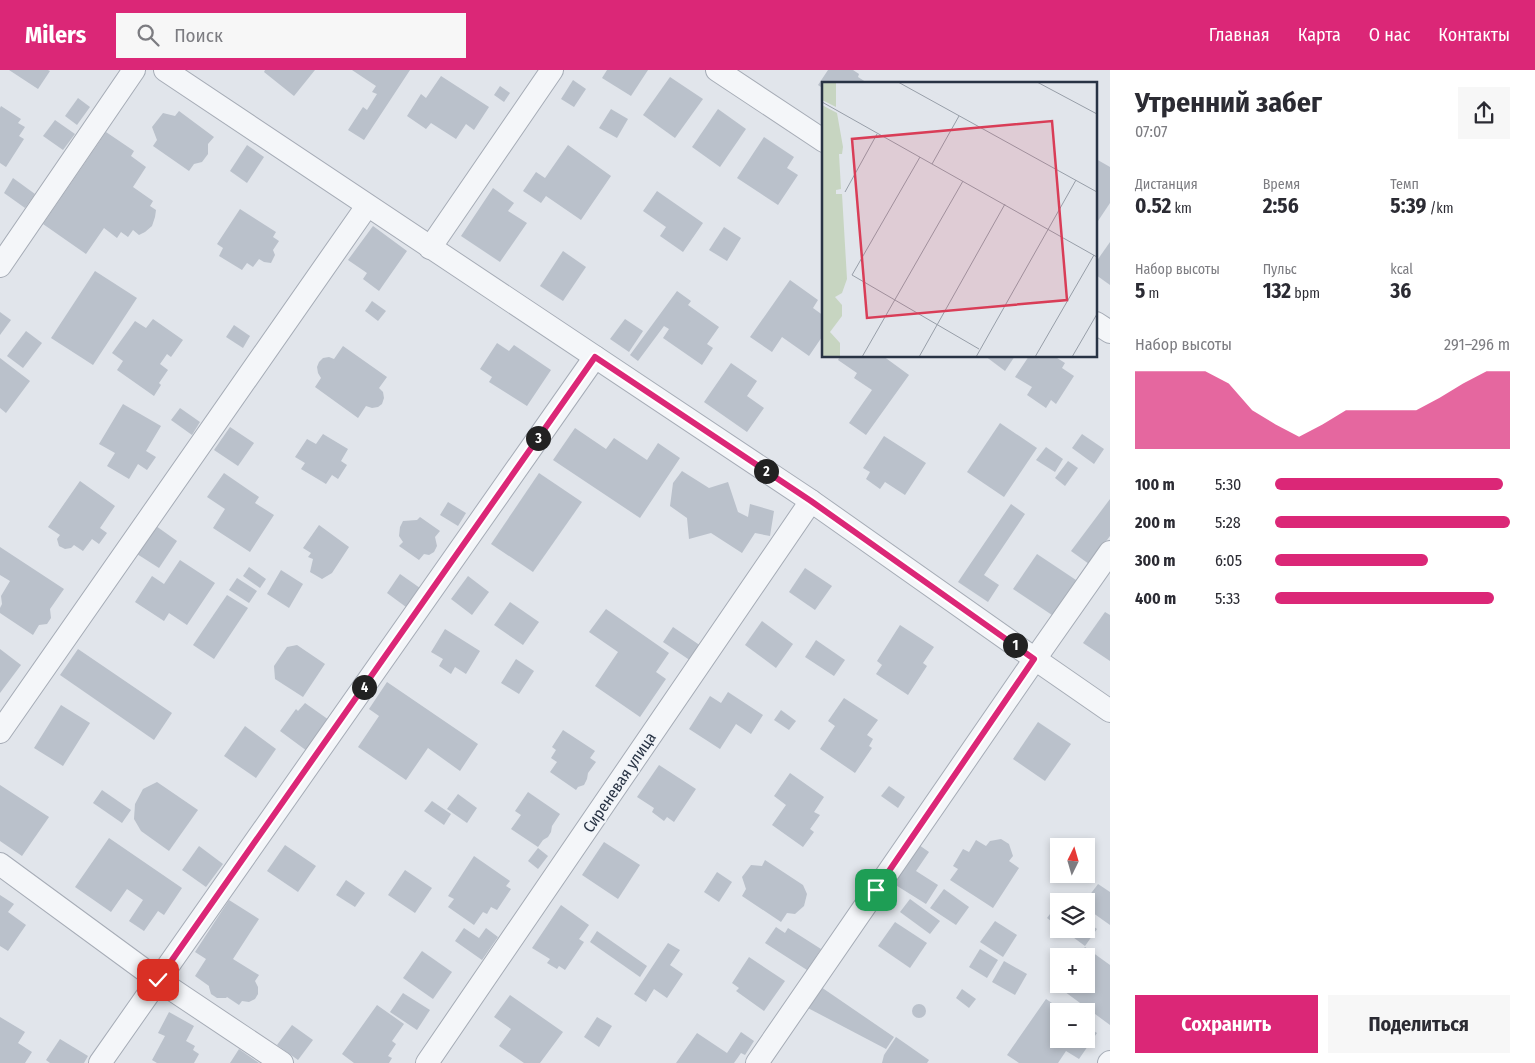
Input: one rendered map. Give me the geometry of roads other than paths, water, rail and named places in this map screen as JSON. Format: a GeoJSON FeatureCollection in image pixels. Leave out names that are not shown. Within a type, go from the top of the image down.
{"type":"FeatureCollection","features":[{"type":"Feature","properties":{"kind":"street"},"geometry":{"type":"LineString","coordinates":[[0,266],[134,70]]}},
{"type":"Feature","properties":{"kind":"street"},"geometry":{"type":"LineString","coordinates":[[165,70],[811,501],[1110,711]]}},
{"type":"Feature","properties":{"kind":"street"},"geometry":{"type":"LineString","coordinates":[[430,248],[552,70]]}},
{"type":"Feature","properties":{"kind":"street"},"geometry":{"type":"LineString","coordinates":[[717,70],[822,140]]}},
{"type":"Feature","properties":{"kind":"street"},"geometry":{"type":"LineString","coordinates":[[0,732],[367,206]]}},
{"type":"Feature","properties":{"kind":"street"},"geometry":{"type":"LineString","coordinates":[[1098,324],[1110,332]]}},
{"type":"Feature","properties":{"kind":"street"},"geometry":{"type":"LineString","coordinates":[[100,1063],[595,357]]}},
{"type":"Feature","properties":{"kind":"street","name":"Сиреневая улица"},"geometry":{"type":"LineString","coordinates":[[427,1063],[811,501]]}},
{"type":"Feature","properties":{"kind":"street"},"geometry":{"type":"LineString","coordinates":[[756,1063],[1034,659],[1110,552]]}},
{"type":"Feature","properties":{"kind":"street"},"geometry":{"type":"LineString","coordinates":[[0,864],[158,980],[282,1063]]}}]}
